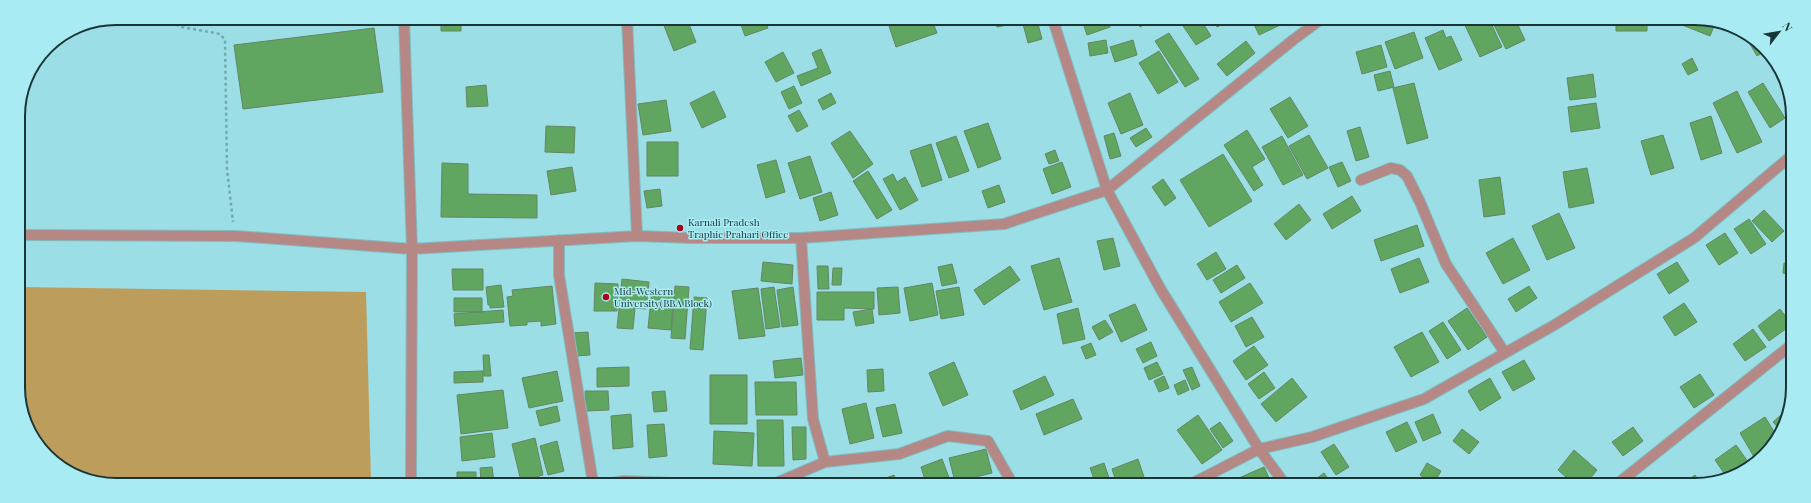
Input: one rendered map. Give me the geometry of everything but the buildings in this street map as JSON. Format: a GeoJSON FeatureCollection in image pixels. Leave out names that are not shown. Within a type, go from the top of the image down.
{"type":"FeatureCollection","features":[{"type":"Feature","properties":{"kind":"street"},"geometry":{"type":"LineString","coordinates":[[404,25],[412,249],[411,478]]}},
{"type":"Feature","properties":{"kind":"street"},"geometry":{"type":"LineString","coordinates":[[626,25],[637,236]]}},
{"type":"Feature","properties":{"kind":"street"},"geometry":{"type":"LineString","coordinates":[[1055,25],[1107,190],[1160,288],[1259,449],[1280,478]]}},
{"type":"Feature","properties":{"kind":"street"},"geometry":{"type":"LineString","coordinates":[[25,235],[236,236],[412,249],[637,236],[692,238],[802,238],[1004,224],[1107,190],[1313,25]]}},
{"type":"Feature","properties":{"kind":"street"},"geometry":{"type":"LineString","coordinates":[[1203,478],[1259,449],[1312,437],[1424,399],[1556,324],[1694,238],[1786,160]]}},
{"type":"Feature","properties":{"kind":"street"},"geometry":{"type":"LineString","coordinates":[[1361,180],[1391,168],[1400,170],[1407,176],[1420,202],[1446,264],[1505,353]]}},
{"type":"Feature","properties":{"kind":"street"},"geometry":{"type":"LineString","coordinates":[[802,238],[813,419],[825,462]]}},
{"type":"Feature","properties":{"kind":"street"},"geometry":{"type":"LineString","coordinates":[[559,240],[559,275],[592,478]]}},
{"type":"Feature","properties":{"kind":"street"},"geometry":{"type":"LineString","coordinates":[[1625,478],[1786,349]]}},
{"type":"Feature","properties":{"kind":"street"},"geometry":{"type":"LineString","coordinates":[[788,478],[825,462],[899,454],[948,436],[988,441],[1009,478]]}},
{"type":"Feature","properties":{"kind":"path"},"geometry":{"type":"LineString","coordinates":[[175,25],[220,34],[225,40],[228,169],[234,231],[236,236]]}},
{"type":"Feature","properties":{"kind":"shaded area"},"geometry":{"type":"Polygon","coordinates":[[[25,287],[366,292],[371,478],[110,478],[92,475],[70,466],[60,459],[44,443],[37,433],[30,417],[25,387],[25,287]]]}},
{"type":"Feature","properties":{"kind":"place","name":"Karnali Pradesh Traphic Prahari Office"},"geometry":{"type":"Point","coordinates":[680,228]}},
{"type":"Feature","properties":{"kind":"place","name":"Mid-Western University(BBA Block)"},"geometry":{"type":"Point","coordinates":[606,297]}}]}
